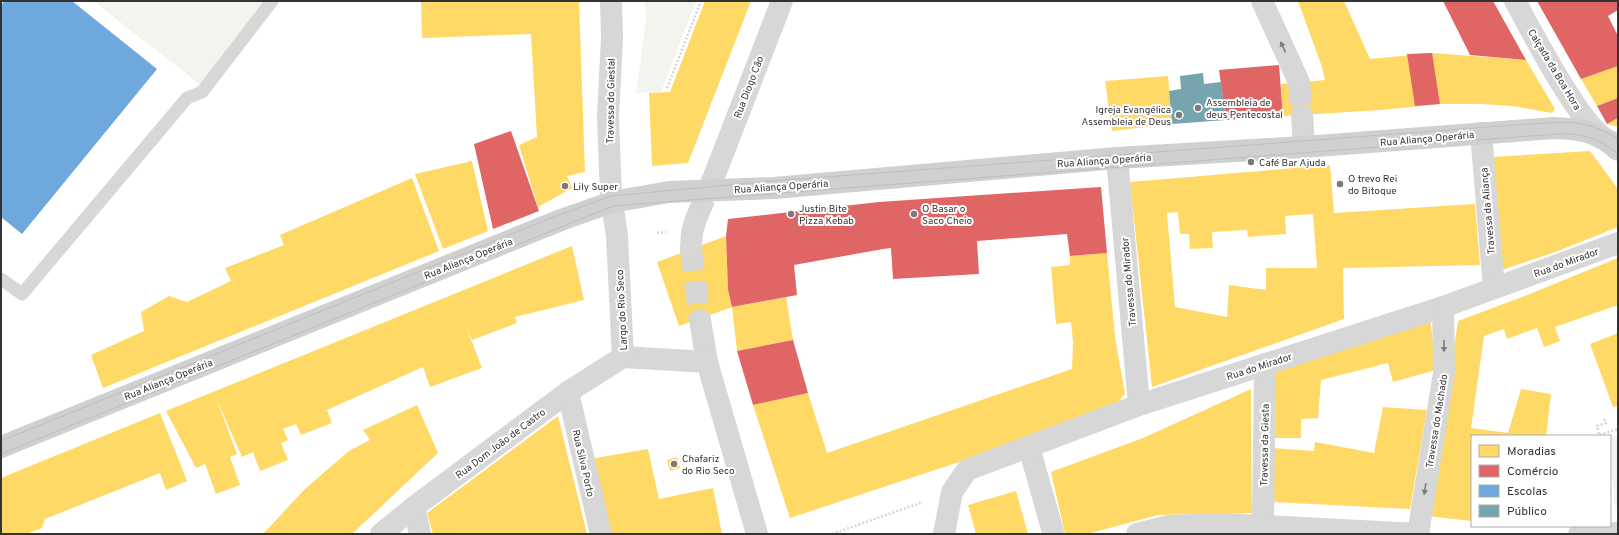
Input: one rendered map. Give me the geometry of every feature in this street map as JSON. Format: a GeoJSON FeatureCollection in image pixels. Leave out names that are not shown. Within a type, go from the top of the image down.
{"type":"FeatureCollection","features":[{"type":"Feature","properties":{"kind":"street","name":"Travessa do Giestal"},"geometry":{"type":"LineString","coordinates":[[611,1],[612,38],[608,118],[612,202]]}},
{"type":"Feature","properties":{"kind":"street","name":"Rua Diogo Cão"},"geometry":{"type":"LineString","coordinates":[[715,174],[782,1]]}},
{"type":"Feature","properties":{"kind":"street"},"geometry":{"type":"LineString","coordinates":[[1262,1],[1299,82]]}},
{"type":"Feature","properties":{"kind":"street","name":"Calçada da Boa Hora"},"geometry":{"type":"LineString","coordinates":[[1515,1],[1574,104],[1588,121],[1614,144]]}},
{"type":"Feature","properties":{"kind":"street"},"geometry":{"type":"LineString","coordinates":[[1302,114],[1304,147]]}},
{"type":"Feature","properties":{"kind":"street","name":"Rua Aliança Operária"},"geometry":{"type":"LineString","coordinates":[[1,448],[561,220],[612,202],[669,192],[774,188],[1117,158],[1304,147],[1481,133],[1568,128],[1590,132],[1614,144]]}},
{"type":"Feature","properties":{"kind":"street","name":"Travessa da Aliança"},"geometry":{"type":"LineString","coordinates":[[1481,133],[1494,288]]}},
{"type":"Feature","properties":{"kind":"street","name":"Travessa do Mirador"},"geometry":{"type":"LineString","coordinates":[[1117,158],[1139,405]]}},
{"type":"Feature","properties":{"kind":"street","name":"Largo do Rio Seco"},"geometry":{"type":"LineString","coordinates":[[612,202],[617,236],[623,357],[707,362]]}},
{"type":"Feature","properties":{"kind":"street"},"geometry":{"type":"LineString","coordinates":[[691,249],[692,232],[696,219]]}},
{"type":"Feature","properties":{"kind":"street","name":"Rua do Mirador"},"geometry":{"type":"LineString","coordinates":[[944,534],[952,492],[967,470],[1139,405],[1443,307],[1618,243]]}},
{"type":"Feature","properties":{"kind":"street","name":"Travessa do Machado"},"geometry":{"type":"LineString","coordinates":[[1418,534],[1444,373],[1443,307]]}},
{"type":"Feature","properties":{"kind":"street"},"geometry":{"type":"LineString","coordinates":[[700,320],[707,362],[757,534]]}},
{"type":"Feature","properties":{"kind":"street","name":"Rua Dom João de Castro"},"geometry":{"type":"LineString","coordinates":[[381,534],[414,507],[568,392],[623,357]]}},
{"type":"Feature","properties":{"kind":"street","name":"Travessa da Giesta"},"geometry":{"type":"LineString","coordinates":[[1264,526],[1265,364]]}},
{"type":"Feature","properties":{"kind":"street","name":"Rua Silva Porto"},"geometry":{"type":"LineString","coordinates":[[568,392],[601,534]]}},
{"type":"Feature","properties":{"kind":"street"},"geometry":{"type":"LineString","coordinates":[[1029,447],[1053,532]]}},
{"type":"Feature","properties":{"kind":"street"},"geometry":{"type":"LineString","coordinates":[[414,507],[420,534]]}},
{"type":"Feature","properties":{"kind":"street"},"geometry":{"type":"LineString","coordinates":[[1137,534],[1169,526],[1226,529],[1264,526],[1418,534]]}},
{"type":"Feature","properties":{"kind":"street"},"geometry":{"type":"LineString","coordinates":[[1579,534],[1618,533]]}},
{"type":"Feature","properties":{"kind":"lane"},"geometry":{"type":"LineString","coordinates":[[1,279],[22,294],[187,98],[202,92],[272,1]]}},
{"type":"Feature","properties":{"kind":"path"},"geometry":{"type":"LineString","coordinates":[[667,88],[701,1]]}},
{"type":"Feature","properties":{"kind":"path"},"geometry":{"type":"LineString","coordinates":[[1604,419],[1606,423],[1597,426],[1599,435],[1603,435],[1618,429]]}},
{"type":"Feature","properties":{"kind":"path"},"geometry":{"type":"LineString","coordinates":[[832,534],[952,492]]}},
{"type":"Feature","properties":{"kind":"shaded area"},"geometry":{"type":"Polygon","coordinates":[[[93,1],[274,1],[206,89],[93,1]]]}},
{"type":"Feature","properties":{"kind":"shaded area"},"geometry":{"type":"Polygon","coordinates":[[[645,1],[696,1],[661,92],[636,93],[646,21],[645,1]]]}},
{"type":"Feature","properties":{"kind":"shaded area"},"geometry":{"type":"Polygon","coordinates":[[[1611,436],[1618,436],[1618,508],[1614,504],[1613,480],[1611,480],[1611,436]]]}},
{"type":"Feature","properties":{"kind":"building: Moradias"},"geometry":{"type":"Polygon","coordinates":[[[421,1],[579,1],[585,172],[567,176],[572,188],[538,207],[519,145],[537,137],[531,34],[422,38],[421,1]]]}},
{"type":"Feature","properties":{"kind":"building: Moradias"},"geometry":{"type":"Polygon","coordinates":[[[705,1],[751,1],[688,163],[652,166],[649,93],[670,92],[705,1]]]}},
{"type":"Feature","properties":{"kind":"building: Moradias"},"geometry":{"type":"Polygon","coordinates":[[[1298,1],[1344,1],[1370,59],[1432,53],[1526,60],[1555,109],[1552,113],[1512,106],[1440,104],[1381,110],[1283,116],[1281,84],[1325,80],[1322,67],[1298,1]]]}},
{"type":"Feature","properties":{"kind":"building: Moradias"},"geometry":{"type":"Polygon","coordinates":[[[1618,66],[1618,98],[1597,106],[1581,79],[1618,66]]]}},
{"type":"Feature","properties":{"kind":"building: Moradias"},"geometry":{"type":"Polygon","coordinates":[[[1168,76],[1172,124],[1112,131],[1105,81],[1168,76]]]}},
{"type":"Feature","properties":{"kind":"building: Moradias"},"geometry":{"type":"Polygon","coordinates":[[[1618,118],[1618,127],[1607,124],[1618,118]]]}},
{"type":"Feature","properties":{"kind":"building: Moradias"},"geometry":{"type":"Polygon","coordinates":[[[1590,151],[1618,189],[1618,227],[1558,251],[1502,270],[1491,157],[1590,151]]]}},
{"type":"Feature","properties":{"kind":"building: Moradias"},"geometry":{"type":"Polygon","coordinates":[[[472,161],[488,231],[443,249],[415,174],[472,161]]]}},
{"type":"Feature","properties":{"kind":"building: Moradias"},"geometry":{"type":"Polygon","coordinates":[[[1330,165],[1334,213],[1475,204],[1480,265],[1343,268],[1344,319],[1152,387],[1130,182],[1330,165]],[[1178,212],[1167,213],[1175,307],[1227,317],[1229,285],[1266,290],[1266,268],[1317,268],[1313,214],[1285,216],[1286,234],[1248,237],[1247,230],[1212,232],[1213,248],[1190,249],[1189,234],[1180,234],[1178,212]]]}},
{"type":"Feature","properties":{"kind":"building: Moradias"},"geometry":{"type":"Polygon","coordinates":[[[412,178],[439,251],[103,388],[91,355],[144,331],[141,312],[169,296],[187,302],[231,281],[225,268],[284,245],[280,235],[412,178]]]}},
{"type":"Feature","properties":{"kind":"building: Moradias"},"geometry":{"type":"Polygon","coordinates":[[[726,236],[728,290],[732,307],[679,326],[657,262],[726,236]]]}},
{"type":"Feature","properties":{"kind":"building: Moradias"},"geometry":{"type":"Polygon","coordinates":[[[572,246],[584,300],[515,317],[517,323],[472,340],[464,321],[482,368],[430,387],[423,367],[327,410],[332,423],[301,435],[296,424],[283,429],[288,440],[281,443],[288,460],[260,471],[253,452],[242,457],[216,398],[237,454],[230,457],[240,485],[216,494],[205,464],[196,468],[166,411],[572,246]]]}},
{"type":"Feature","properties":{"kind":"building: Moradias"},"geometry":{"type":"Polygon","coordinates":[[[1107,253],[1115,337],[1125,394],[1112,408],[974,457],[790,518],[753,405],[808,393],[827,453],[1072,369],[1073,342],[1071,322],[1056,324],[1051,267],[1070,265],[1070,256],[1107,253]]]}},
{"type":"Feature","properties":{"kind":"building: Moradias"},"geometry":{"type":"Polygon","coordinates":[[[1618,258],[1618,305],[1555,327],[1560,341],[1544,347],[1537,328],[1507,339],[1504,329],[1484,336],[1471,428],[1508,433],[1521,389],[1551,394],[1546,435],[1471,435],[1471,521],[1428,516],[1458,321],[1618,258]]]}},
{"type":"Feature","properties":{"kind":"building: Moradias"},"geometry":{"type":"Polygon","coordinates":[[[786,297],[793,340],[737,351],[732,307],[786,297]]]}},
{"type":"Feature","properties":{"kind":"building: Moradias"},"geometry":{"type":"Polygon","coordinates":[[[1430,316],[1436,370],[1393,382],[1388,363],[1321,380],[1318,418],[1301,419],[1301,438],[1275,438],[1272,369],[1430,316]]]}},
{"type":"Feature","properties":{"kind":"building: Moradias"},"geometry":{"type":"Polygon","coordinates":[[[1618,333],[1618,406],[1613,407],[1590,344],[1618,333]]]}},
{"type":"Feature","properties":{"kind":"building: Moradias"},"geometry":{"type":"Polygon","coordinates":[[[1251,389],[1252,513],[1158,515],[1087,534],[1065,534],[1051,472],[1143,438],[1251,389]]]}},
{"type":"Feature","properties":{"kind":"building: Moradias"},"geometry":{"type":"Polygon","coordinates":[[[417,405],[438,453],[352,534],[263,534],[305,489],[349,451],[370,440],[363,430],[417,405]]]}},
{"type":"Feature","properties":{"kind":"building: Moradias"},"geometry":{"type":"Polygon","coordinates":[[[1383,407],[1427,410],[1410,509],[1272,502],[1273,448],[1314,451],[1315,442],[1374,453],[1383,407]]]}},
{"type":"Feature","properties":{"kind":"building: Moradias"},"geometry":{"type":"Polygon","coordinates":[[[160,413],[187,481],[166,490],[160,473],[45,519],[42,528],[26,534],[1,534],[1,478],[160,413]]]}},
{"type":"Feature","properties":{"kind":"building: Moradias"},"geometry":{"type":"Polygon","coordinates":[[[558,416],[587,534],[433,534],[427,513],[558,416]]]}},
{"type":"Feature","properties":{"kind":"building: Moradias"},"geometry":{"type":"Polygon","coordinates":[[[648,449],[659,499],[713,488],[722,534],[609,534],[590,459],[648,449]]]}},
{"type":"Feature","properties":{"kind":"building: Moradias","name":"Chafariz do Rio Seco"},"geometry":{"type":"Polygon","coordinates":[[[677,457],[680,468],[670,471],[667,460],[677,457]]]}},
{"type":"Feature","properties":{"kind":"building: Moradias"},"geometry":{"type":"Polygon","coordinates":[[[1016,491],[1028,534],[976,534],[968,505],[1016,491]]]}},
{"type":"Feature","properties":{"kind":"building: Comércio"},"geometry":{"type":"Polygon","coordinates":[[[1443,1],[1493,1],[1526,60],[1470,55],[1443,1]]]}},
{"type":"Feature","properties":{"kind":"building: Comércio"},"geometry":{"type":"Polygon","coordinates":[[[1537,1],[1617,1],[1618,10],[1608,16],[1618,36],[1618,66],[1581,79],[1537,1]]]}},
{"type":"Feature","properties":{"kind":"building: Comércio"},"geometry":{"type":"Polygon","coordinates":[[[1432,53],[1440,104],[1415,106],[1407,54],[1432,53]]]}},
{"type":"Feature","properties":{"kind":"building: Comércio"},"geometry":{"type":"Polygon","coordinates":[[[1279,65],[1283,116],[1226,120],[1219,70],[1279,65]]]}},
{"type":"Feature","properties":{"kind":"building: Comércio"},"geometry":{"type":"Polygon","coordinates":[[[1618,98],[1618,118],[1607,124],[1597,106],[1618,98]]]}},
{"type":"Feature","properties":{"kind":"building: Comércio"},"geometry":{"type":"Polygon","coordinates":[[[511,131],[539,211],[493,229],[474,144],[511,131]]]}},
{"type":"Feature","properties":{"kind":"building: Comércio"},"geometry":{"type":"Polygon","coordinates":[[[1101,187],[1107,253],[1070,256],[1067,234],[977,241],[979,274],[893,279],[891,248],[883,249],[794,265],[797,295],[732,307],[728,290],[726,236],[728,219],[879,202],[1101,187]]]}},
{"type":"Feature","properties":{"kind":"building: Comércio"},"geometry":{"type":"Polygon","coordinates":[[[793,340],[808,393],[753,405],[737,351],[793,340]]]}},
{"type":"Feature","properties":{"kind":"building: Escolas"},"geometry":{"type":"Polygon","coordinates":[[[5,1],[72,1],[157,69],[22,234],[1,217],[1,5],[5,1]]]}},
{"type":"Feature","properties":{"kind":"building: Público"},"geometry":{"type":"Polygon","coordinates":[[[1203,73],[1204,84],[1221,82],[1226,120],[1172,124],[1169,91],[1181,89],[1180,76],[1203,73]]]}},
{"type":"Feature","properties":{"kind":"tunnel"},"geometry":{"type":"LineString","coordinates":[[1299,82],[1302,114]]}},
{"type":"Feature","properties":{"kind":"tunnel"},"geometry":{"type":"LineString","coordinates":[[696,219],[715,174]]}},
{"type":"Feature","properties":{"kind":"tunnel"},"geometry":{"type":"LineString","coordinates":[[691,249],[700,320]]}},
{"type":"Feature","properties":{"kind":"tram line"},"geometry":{"type":"LineString","coordinates":[[1,441],[551,218],[611,196],[773,181],[1541,123],[1564,122],[1585,124],[1606,132],[1618,139]]}},
{"type":"Feature","properties":{"kind":"tram line"},"geometry":{"type":"LineString","coordinates":[[1,454],[613,206],[1561,134],[1592,138],[1618,154]]}},
{"type":"Feature","properties":{"kind":"place","name":"Assembleia de deus Pentecostal"},"geometry":{"type":"Point","coordinates":[1198,108]}},
{"type":"Feature","properties":{"kind":"place","name":"Igreja Evangélica Assembleia de Deus"},"geometry":{"type":"Point","coordinates":[1179,115]}},
{"type":"Feature","properties":{"kind":"place","name":"Café Bar Ajuda"},"geometry":{"type":"Point","coordinates":[1251,162]}},
{"type":"Feature","properties":{"kind":"place","name":"O trevo Rei do Bitoque"},"geometry":{"type":"Point","coordinates":[1340,184]}},
{"type":"Feature","properties":{"kind":"place","name":"Lily Super"},"geometry":{"type":"Point","coordinates":[565,186]}},
{"type":"Feature","properties":{"kind":"place","name":"Justin Bite Pizza Kebab"},"geometry":{"type":"Point","coordinates":[791,214]}},
{"type":"Feature","properties":{"kind":"place","name":"O Basar o Saco Cheio"},"geometry":{"type":"Point","coordinates":[914,214]}},
{"type":"Feature","properties":{"kind":"place","name":"Chafariz do Rio Seco"},"geometry":{"type":"Point","coordinates":[674,464]}}]}
